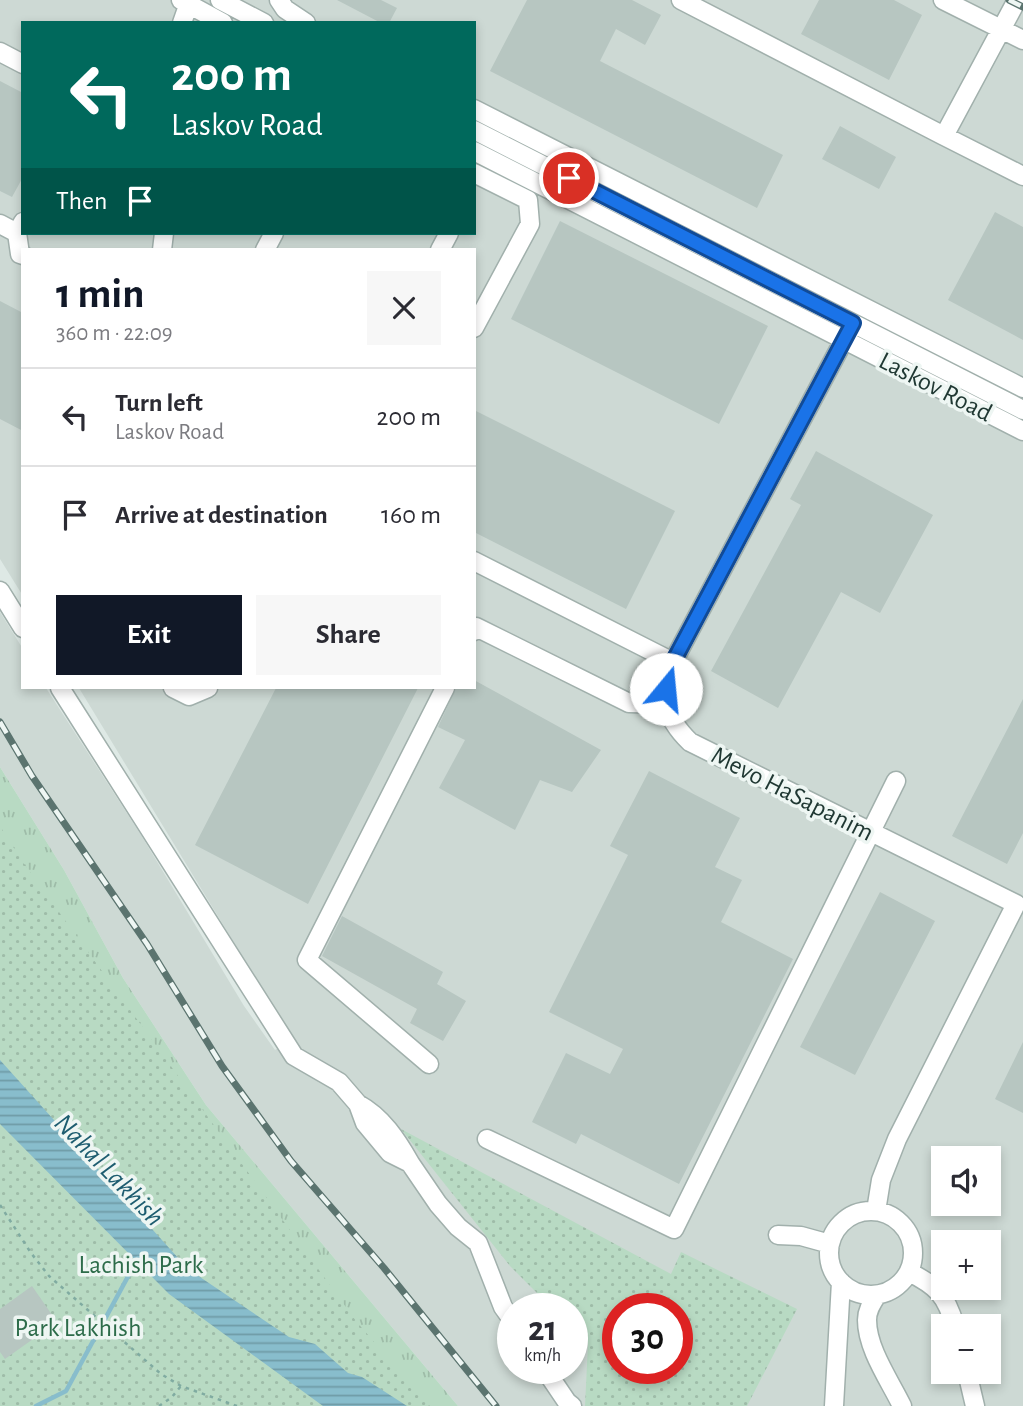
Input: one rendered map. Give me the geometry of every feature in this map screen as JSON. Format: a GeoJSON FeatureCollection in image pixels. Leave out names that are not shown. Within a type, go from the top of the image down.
{"type":"FeatureCollection","features":[{"type":"Feature","properties":{"kind":"street"},"geometry":{"type":"LineString","coordinates":[[220,0],[260,21]]}},
{"type":"Feature","properties":{"kind":"street"},"geometry":{"type":"LineString","coordinates":[[279,0],[285,9],[303,21]]}},
{"type":"Feature","properties":{"kind":"street"},"geometry":{"type":"LineString","coordinates":[[681,0],[1023,176]]}},
{"type":"Feature","properties":{"kind":"street"},"geometry":{"type":"LineString","coordinates":[[943,0],[1023,40]]}},
{"type":"Feature","properties":{"kind":"street"},"geometry":{"type":"LineString","coordinates":[[944,135],[1017,0]]}},
{"type":"Feature","properties":{"kind":"street"},"geometry":{"type":"LineString","coordinates":[[183,21],[187,1],[205,12]]}},
{"type":"Feature","properties":{"kind":"street"},"geometry":{"type":"LineString","coordinates":[[0,51],[21,63]]}},
{"type":"Feature","properties":{"kind":"street"},"geometry":{"type":"LineString","coordinates":[[476,110],[1023,388]]}},
{"type":"Feature","properties":{"kind":"street","name":"Laskov Road"},"geometry":{"type":"LineString","coordinates":[[476,131],[1023,410]]}},
{"type":"Feature","properties":{"kind":"street","name":"Laskov Road"},"geometry":{"type":"LineString","coordinates":[[476,152],[1023,431]]}},
{"type":"Feature","properties":{"kind":"street"},"geometry":{"type":"LineString","coordinates":[[476,174],[528,200],[530,224],[476,324]]}},
{"type":"Feature","properties":{"kind":"street"},"geometry":{"type":"LineString","coordinates":[[0,224],[20,227],[21,255]]}},
{"type":"Feature","properties":{"kind":"street"},"geometry":{"type":"LineString","coordinates":[[476,627],[629,703],[666,704],[666,689],[673,662],[853,323]]}},
{"type":"Feature","properties":{"kind":"street"},"geometry":{"type":"LineString","coordinates":[[476,562],[673,662]]}},
{"type":"Feature","properties":{"kind":"street"},"geometry":{"type":"LineString","coordinates":[[0,591],[21,625]]}},
{"type":"Feature","properties":{"kind":"street"},"geometry":{"type":"LineString","coordinates":[[61,689],[293,1056],[339,1082],[358,1104],[365,1123],[390,1153],[410,1163],[438,1205],[458,1227],[478,1243],[498,1293]]}},
{"type":"Feature","properties":{"kind":"street"},"geometry":{"type":"LineString","coordinates":[[175,689],[189,696],[206,689]]}},
{"type":"Feature","properties":{"kind":"street"},"geometry":{"type":"LineString","coordinates":[[429,1064],[307,960],[444,689]]}},
{"type":"Feature","properties":{"kind":"street","name":"Mevo HaSapanim"},"geometry":{"type":"LineString","coordinates":[[666,704],[670,718],[690,741],[870,831],[1020,897],[897,1139],[881,1181],[876,1211]]}},
{"type":"Feature","properties":{"kind":"street"},"geometry":{"type":"LineString","coordinates":[[487,1139],[674,1229],[896,781]]}},
{"type":"Feature","properties":{"kind":"street"},"geometry":{"type":"LineString","coordinates":[[864,1211],[876,1211],[889,1214],[900,1222],[908,1233],[913,1259],[909,1272],[901,1283],[890,1291],[864,1295],[841,1282],[831,1264],[830,1244],[834,1232],[842,1222],[864,1211]]}},
{"type":"Feature","properties":{"kind":"street"},"geometry":{"type":"LineString","coordinates":[[778,1235],[802,1236],[830,1244]]}},
{"type":"Feature","properties":{"kind":"street"},"geometry":{"type":"LineString","coordinates":[[909,1272],[930,1282],[941,1292],[950,1314]]}},
{"type":"Feature","properties":{"kind":"street"},"geometry":{"type":"LineString","coordinates":[[834,1406],[841,1282]]}},
{"type":"Feature","properties":{"kind":"street"},"geometry":{"type":"LineString","coordinates":[[877,1295],[869,1307],[868,1329],[875,1352],[902,1406]]}},
{"type":"Feature","properties":{"kind":"street"},"geometry":{"type":"LineString","coordinates":[[554,1384],[566,1402],[572,1406]]}},
{"type":"Feature","properties":{"kind":"street"},"geometry":{"type":"LineString","coordinates":[[970,1384],[975,1406]]}},
{"type":"Feature","properties":{"kind":"path"},"geometry":{"type":"LineString","coordinates":[[0,1205],[49,1276],[161,1374],[181,1386],[237,1406]]}},
{"type":"Feature","properties":{"kind":"path"},"geometry":{"type":"LineString","coordinates":[[159,1406],[181,1386]]}},
{"type":"Feature","properties":{"kind":"shaded area"},"geometry":{"type":"Polygon","coordinates":[[[0,0],[1023,0],[1023,1406],[458,1406],[206,1105],[123,978],[64,870],[0,767],[0,612],[21,646],[21,689],[47,689],[141,835],[244,1006],[275,1050],[292,1038],[80,689],[476,689],[476,248],[21,248],[21,593],[0,559],[0,0]]]}},
{"type":"Feature","properties":{"kind":"green space"},"geometry":{"type":"Polygon","coordinates":[[[0,767],[64,870],[123,978],[206,1105],[458,1406],[407,1406],[0,1060],[0,767]]]}},
{"type":"Feature","properties":{"kind":"green space","name":"Lachish Park"},"geometry":{"type":"Polygon","coordinates":[[[0,826],[22,861],[356,1321],[429,1406],[0,1406],[0,826]]]}},
{"type":"Feature","properties":{"kind":"green space"},"geometry":{"type":"Polygon","coordinates":[[[401,1129],[671,1274],[681,1252],[797,1309],[747,1406],[585,1406],[588,1384],[588,1293],[537,1293],[510,1266],[401,1129]]]}},
{"type":"Feature","properties":{"kind":"water"},"geometry":{"type":"Polygon","coordinates":[[[0,1060],[188,1269],[289,1337],[315,1344],[348,1373],[362,1377],[407,1406],[323,1406],[169,1294],[0,1124],[0,1060]]]}},
{"type":"Feature","properties":{"kind":"building"},"geometry":{"type":"Polygon","coordinates":[[[337,0],[381,0],[397,8],[390,21],[377,21],[337,0]]]}},
{"type":"Feature","properties":{"kind":"building"},"geometry":{"type":"Polygon","coordinates":[[[527,0],[632,0],[661,15],[645,45],[616,29],[600,61],[783,155],[757,208],[490,71],[527,0]]]}},
{"type":"Feature","properties":{"kind":"building"},"geometry":{"type":"Polygon","coordinates":[[[819,0],[894,0],[922,15],[889,80],[801,34],[819,0]]]}},
{"type":"Feature","properties":{"kind":"building"},"geometry":{"type":"Polygon","coordinates":[[[0,81],[21,92],[21,181],[12,197],[0,191],[0,81]]]}},
{"type":"Feature","properties":{"kind":"building"},"geometry":{"type":"Polygon","coordinates":[[[840,126],[896,157],[879,189],[822,159],[840,126]]]}},
{"type":"Feature","properties":{"kind":"building"},"geometry":{"type":"Polygon","coordinates":[[[995,212],[1023,227],[1023,340],[948,300],[995,212]]]}},
{"type":"Feature","properties":{"kind":"building"},"geometry":{"type":"Polygon","coordinates":[[[560,221],[768,326],[719,424],[511,319],[560,221]]]}},
{"type":"Feature","properties":{"kind":"building"},"geometry":{"type":"Polygon","coordinates":[[[0,301],[21,312],[21,430],[0,419],[0,301]]]}},
{"type":"Feature","properties":{"kind":"building"},"geometry":{"type":"Polygon","coordinates":[[[476,411],[675,511],[626,609],[476,533],[476,411]]]}},
{"type":"Feature","properties":{"kind":"building"},"geometry":{"type":"Polygon","coordinates":[[[816,451],[933,515],[880,613],[841,592],[778,708],[711,671],[801,505],[790,499],[816,451]]]}},
{"type":"Feature","properties":{"kind":"building"},"geometry":{"type":"Polygon","coordinates":[[[476,681],[601,750],[572,792],[540,780],[515,830],[439,788],[465,740],[438,727],[456,689],[476,689],[476,681]]]}},
{"type":"Feature","properties":{"kind":"building"},"geometry":{"type":"Polygon","coordinates":[[[275,689],[417,689],[308,904],[195,845],[275,689]]]}},
{"type":"Feature","properties":{"kind":"building"},"geometry":{"type":"Polygon","coordinates":[[[1023,699],[1023,833],[1007,864],[952,836],[1023,699]]]}},
{"type":"Feature","properties":{"kind":"building"},"geometry":{"type":"Polygon","coordinates":[[[649,771],[740,818],[715,867],[742,880],[721,922],[793,959],[679,1184],[581,1134],[576,1144],[532,1122],[566,1053],[610,1074],[623,1049],[549,1012],[628,855],[610,846],[649,771]]]}},
{"type":"Feature","properties":{"kind":"building"},"geometry":{"type":"Polygon","coordinates":[[[880,892],[935,921],[855,1075],[800,1047],[880,892]]]}},
{"type":"Feature","properties":{"kind":"building"},"geometry":{"type":"Polygon","coordinates":[[[342,916],[443,972],[437,984],[466,1001],[443,1041],[410,1023],[417,1009],[322,956],[342,916]]]}},
{"type":"Feature","properties":{"kind":"building"},"geometry":{"type":"Polygon","coordinates":[[[1023,1042],[1023,1113],[995,1099],[1023,1042]]]}},
{"type":"Feature","properties":{"kind":"building"},"geometry":{"type":"Polygon","coordinates":[[[32,1286],[57,1322],[5,1359],[0,1352],[0,1309],[32,1286]]]}},
{"type":"Feature","properties":{"kind":"waterway"},"geometry":{"type":"LineString","coordinates":[[36,1406],[66,1391],[138,1258]]}},
{"type":"Feature","properties":{"kind":"railway"},"geometry":{"type":"LineString","coordinates":[[1009,0],[1023,7]]}},
{"type":"Feature","properties":{"kind":"railway"},"geometry":{"type":"LineString","coordinates":[[0,722],[32,776],[147,944],[222,1066],[291,1161],[384,1268],[496,1406]]}},
{"type":"Feature","properties":{"kind":"route"},"geometry":{"type":"LineString","coordinates":[[569,178],[853,323],[673,662],[666,689]]}},
{"type":"Feature","properties":{"kind":"water label","name":"Nahal Lakhish"},"geometry":{"type":"Point","coordinates":[110,1169]}},
{"type":"Feature","properties":{"kind":"park label","name":"Park Lakhish"},"geometry":{"type":"Point","coordinates":[78,1327]}}]}
